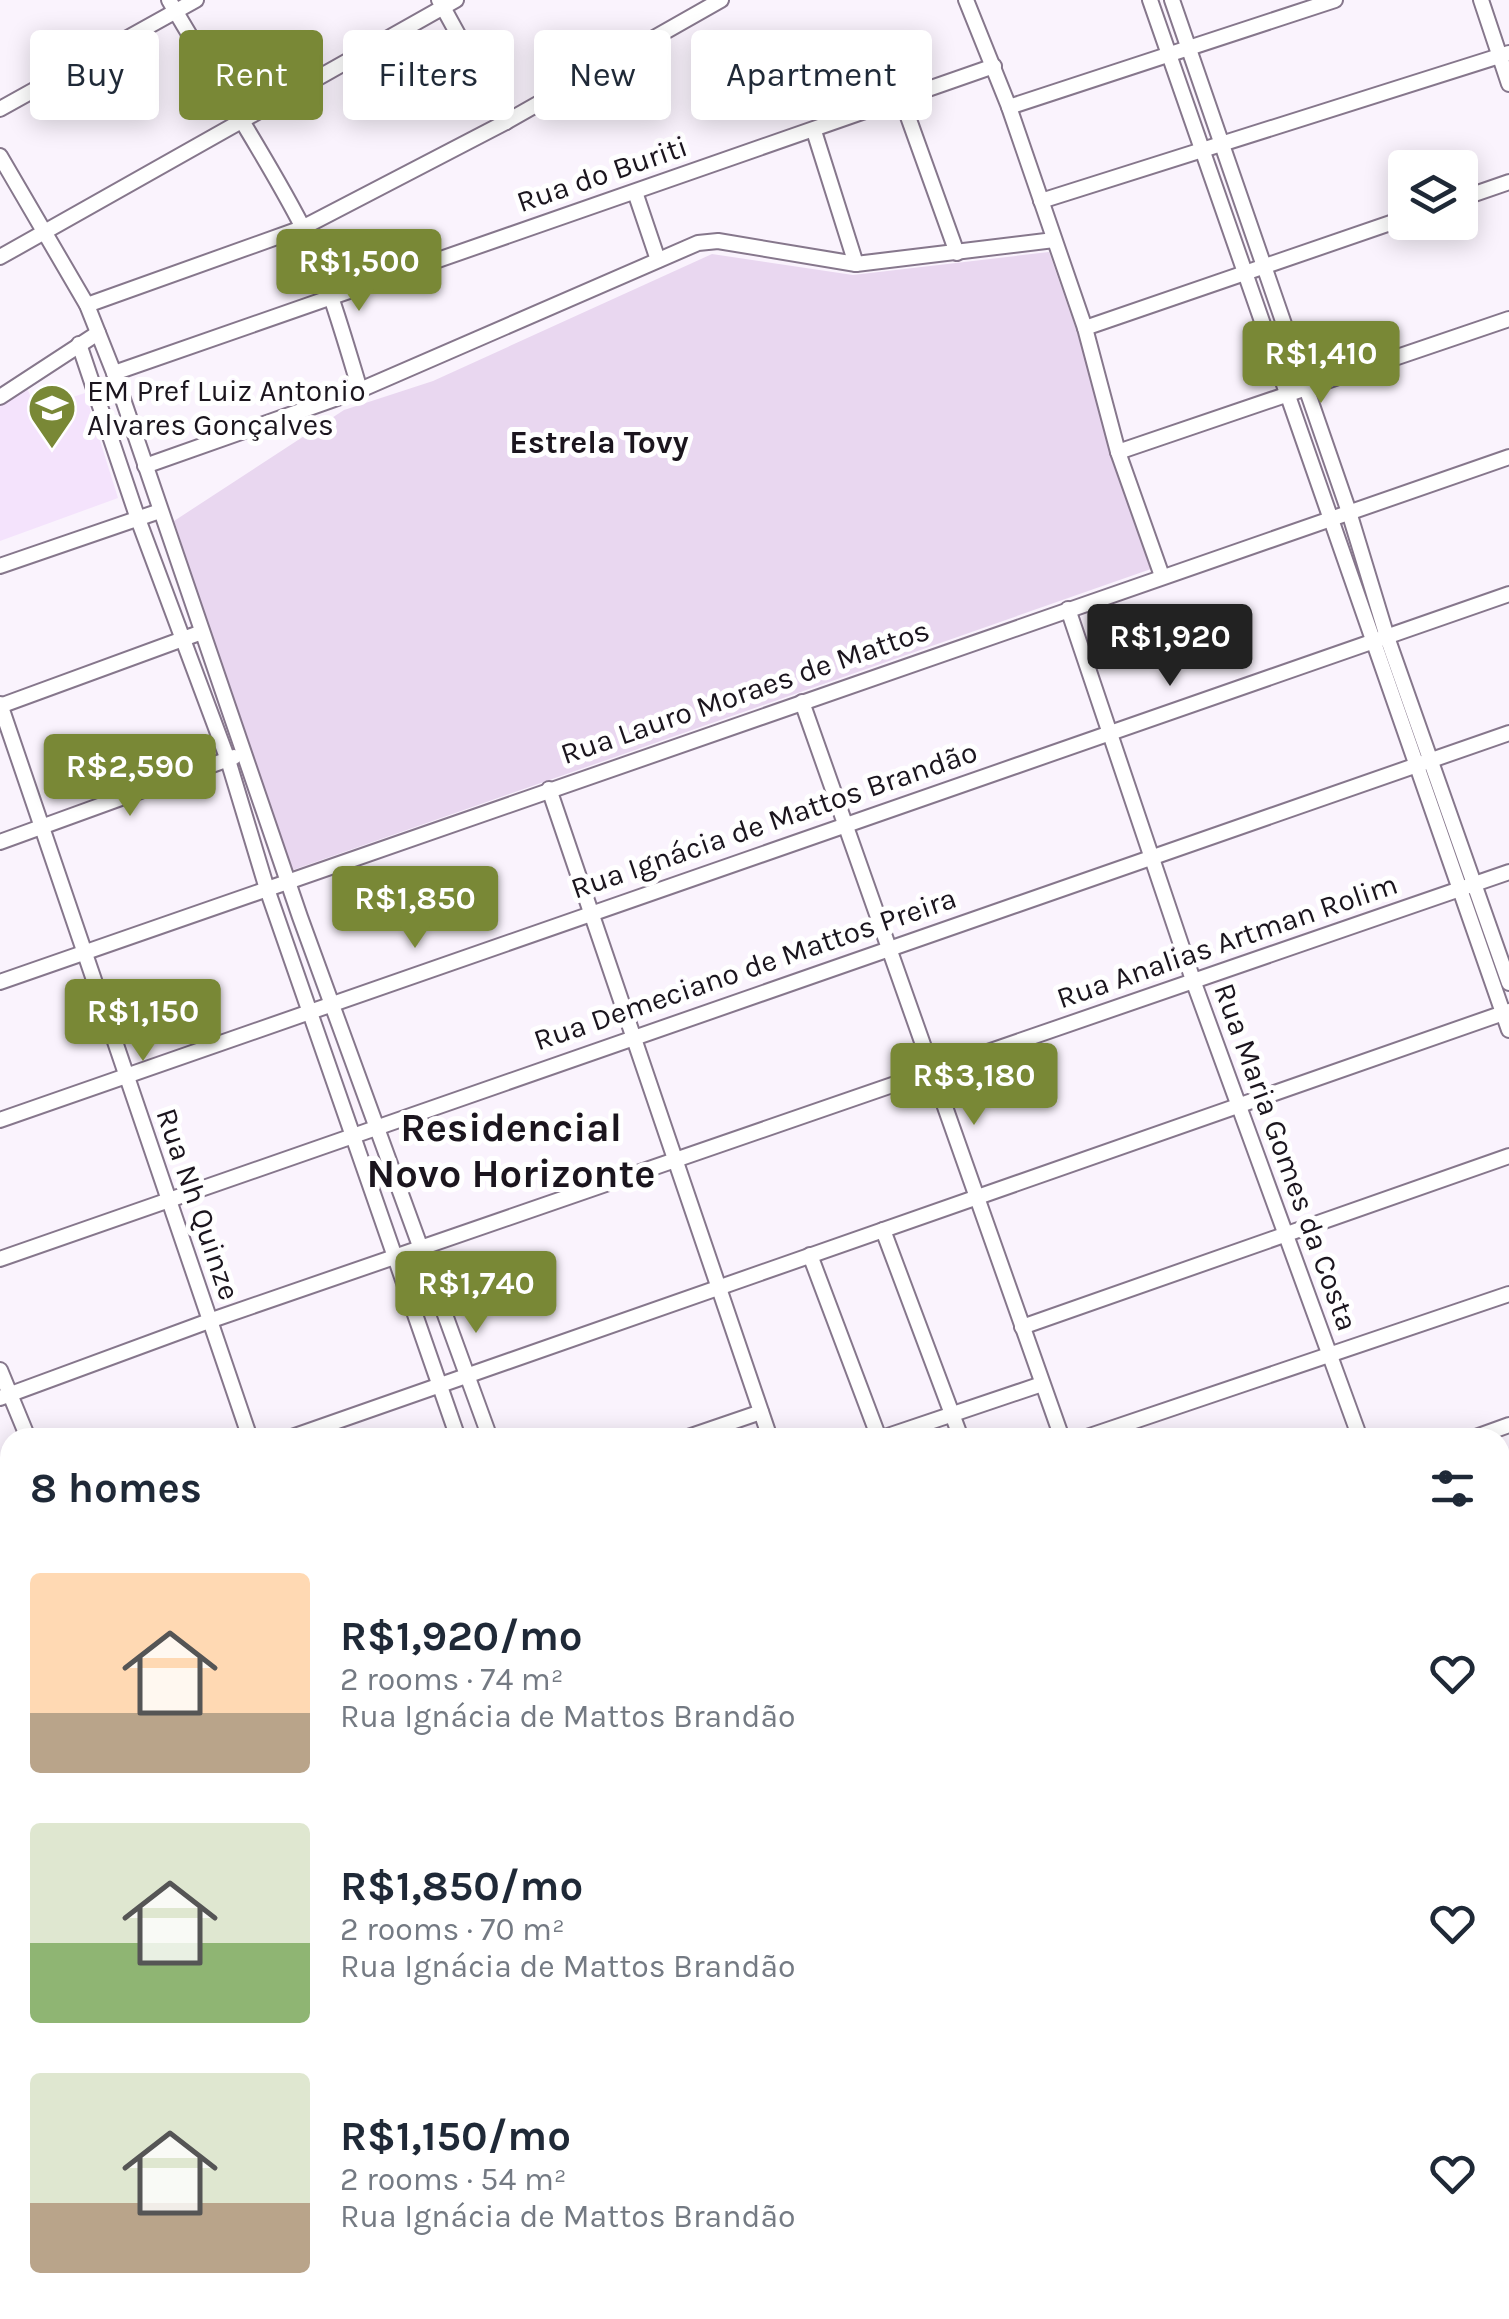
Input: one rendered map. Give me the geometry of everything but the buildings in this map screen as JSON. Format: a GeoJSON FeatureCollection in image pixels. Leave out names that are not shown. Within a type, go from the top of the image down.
{"type":"FeatureCollection","features":[{"type":"Feature","properties":{"kind":"street"},"geometry":{"type":"LineString","coordinates":[[0,109],[172,6],[196,0]]}},
{"type":"Feature","properties":{"kind":"street"},"geometry":{"type":"LineString","coordinates":[[1150,0],[1329,519],[1432,760],[1509,1030]]}},
{"type":"Feature","properties":{"kind":"street"},"geometry":{"type":"LineString","coordinates":[[1172,0],[1349,512],[1380,639]]}},
{"type":"Feature","properties":{"kind":"street"},"geometry":{"type":"LineString","coordinates":[[1009,108],[1335,0]]}},
{"type":"Feature","properties":{"kind":"street"},"geometry":{"type":"LineString","coordinates":[[1481,0],[1504,55],[1509,84]]}},
{"type":"Feature","properties":{"kind":"street"},"geometry":{"type":"LineString","coordinates":[[323,73],[446,2],[506,122]]}},
{"type":"Feature","properties":{"kind":"street"},"geometry":{"type":"LineString","coordinates":[[972,2],[1086,328],[1118,452],[1162,576]]}},
{"type":"Feature","properties":{"kind":"street"},"geometry":{"type":"LineString","coordinates":[[86,305],[302,228],[506,122],[711,3]]}},
{"type":"Feature","properties":{"kind":"street"},"geometry":{"type":"LineString","coordinates":[[172,6],[187,30]]}},
{"type":"Feature","properties":{"kind":"street"},"geometry":{"type":"LineString","coordinates":[[1041,201],[1504,55]]}},
{"type":"Feature","properties":{"kind":"street","name":"Rua do Buriti"},"geometry":{"type":"LineString","coordinates":[[932,89],[994,66]]}},
{"type":"Feature","properties":{"kind":"street"},"geometry":{"type":"LineString","coordinates":[[0,257],[240,120]]}},
{"type":"Feature","properties":{"kind":"street"},"geometry":{"type":"LineString","coordinates":[[243,120],[302,228],[330,297],[360,390]]}},
{"type":"Feature","properties":{"kind":"street","name":"Rua do Buriti"},"geometry":{"type":"LineString","coordinates":[[114,373],[843,120]]}},
{"type":"Feature","properties":{"kind":"street"},"geometry":{"type":"LineString","coordinates":[[909,120],[957,253]]}},
{"type":"Feature","properties":{"kind":"street"},"geometry":{"type":"LineString","coordinates":[[814,130],[856,264]]}},
{"type":"Feature","properties":{"kind":"street"},"geometry":{"type":"LineString","coordinates":[[0,156],[86,305],[114,373],[289,882],[486,1428]]}},
{"type":"Feature","properties":{"kind":"street"},"geometry":{"type":"LineString","coordinates":[[1478,193],[1509,182]]}},
{"type":"Feature","properties":{"kind":"street"},"geometry":{"type":"LineString","coordinates":[[635,192],[658,260]]}},
{"type":"Feature","properties":{"kind":"street"},"geometry":{"type":"LineString","coordinates":[[1086,328],[1388,224]]}},
{"type":"Feature","properties":{"kind":"street"},"geometry":{"type":"LineString","coordinates":[[145,466],[360,390],[698,243],[718,241],[856,264],[1054,240]]}},
{"type":"Feature","properties":{"kind":"street"},"geometry":{"type":"LineString","coordinates":[[1118,452],[1509,319]]}},
{"type":"Feature","properties":{"kind":"street"},"geometry":{"type":"LineString","coordinates":[[0,397],[98,333]]}},
{"type":"Feature","properties":{"kind":"street"},"geometry":{"type":"LineString","coordinates":[[79,344],[138,519],[228,760],[268,889],[455,1428]]}},
{"type":"Feature","properties":{"kind":"street","name":"Rua Lauro Moraes de Mattos"},"geometry":{"type":"LineString","coordinates":[[0,982],[1509,457]]}},
{"type":"Feature","properties":{"kind":"street"},"geometry":{"type":"LineString","coordinates":[[0,566],[160,511]]}},
{"type":"Feature","properties":{"kind":"street","name":"Rua Ignácia de Mattos Brandão"},"geometry":{"type":"LineString","coordinates":[[0,1120],[1509,594]]}},
{"type":"Feature","properties":{"kind":"street","name":"Rua Maria Gomes da Costa"},"geometry":{"type":"LineString","coordinates":[[1068,610],[1194,983],[1356,1428]]}},
{"type":"Feature","properties":{"kind":"street"},"geometry":{"type":"LineString","coordinates":[[0,705],[202,632]]}},
{"type":"Feature","properties":{"kind":"street"},"geometry":{"type":"LineString","coordinates":[[802,702],[1058,1428]]}},
{"type":"Feature","properties":{"kind":"street","name":"Rua Nh Quinze"},"geometry":{"type":"LineString","coordinates":[[0,705],[246,1428]]}},
{"type":"Feature","properties":{"kind":"street","name":"Rua Demeciano de Mattos Preira"},"geometry":{"type":"LineString","coordinates":[[0,1259],[1509,734]]}},
{"type":"Feature","properties":{"kind":"street"},"geometry":{"type":"LineString","coordinates":[[0,842],[244,754]]}},
{"type":"Feature","properties":{"kind":"street"},"geometry":{"type":"LineString","coordinates":[[548,789],[767,1428]]}},
{"type":"Feature","properties":{"kind":"street","name":"Rua Analias Artman Rolim"},"geometry":{"type":"LineString","coordinates":[[5,1396],[1509,872]]}},
{"type":"Feature","properties":{"kind":"street"},"geometry":{"type":"LineString","coordinates":[[1467,886],[1509,984]]}},
{"type":"Feature","properties":{"kind":"street"},"geometry":{"type":"LineString","coordinates":[[317,1428],[1506,1012]]}},
{"type":"Feature","properties":{"kind":"street"},"geometry":{"type":"LineString","coordinates":[[1022,1327],[1509,1156]]}},
{"type":"Feature","properties":{"kind":"street"},"geometry":{"type":"LineString","coordinates":[[883,1230],[958,1428]]}},
{"type":"Feature","properties":{"kind":"street"},"geometry":{"type":"LineString","coordinates":[[810,1255],[876,1428]]}},
{"type":"Feature","properties":{"kind":"street"},"geometry":{"type":"LineString","coordinates":[[1113,1428],[1509,1294]]}},
{"type":"Feature","properties":{"kind":"street"},"geometry":{"type":"LineString","coordinates":[[0,1370],[5,1396],[23,1428]]}},
{"type":"Feature","properties":{"kind":"street"},"geometry":{"type":"LineString","coordinates":[[909,1428],[1042,1384]]}},
{"type":"Feature","properties":{"kind":"street"},"geometry":{"type":"LineString","coordinates":[[715,1428],[761,1412]]}},
{"type":"Feature","properties":{"kind":"shaded area"},"geometry":{"type":"Polygon","coordinates":[[[1049,252],[1122,461],[1118,468],[1151,569],[290,871],[174,521],[344,410],[433,381],[712,254],[853,275],[1049,252]]]}},
{"type":"Feature","properties":{"kind":"shaded area","name":"EM Pref Luiz Antonio Alvares Gonçalves"},"geometry":{"type":"Polygon","coordinates":[[[27,388],[36,409],[85,393],[118,498],[0,541],[0,406],[27,388]]]}},
{"type":"Feature","properties":{"kind":"place","name":"EM Pref Luiz Antonio Alvares Gonçalves"},"geometry":{"type":"Point","coordinates":[52,450]}},
{"type":"Feature","properties":{"kind":"district","name":"Estrela Tovy"},"geometry":{"type":"Point","coordinates":[599,442]}},
{"type":"Feature","properties":{"kind":"district","name":"Residencial Novo Horizonte"},"geometry":{"type":"Point","coordinates":[511,1150]}}]}
